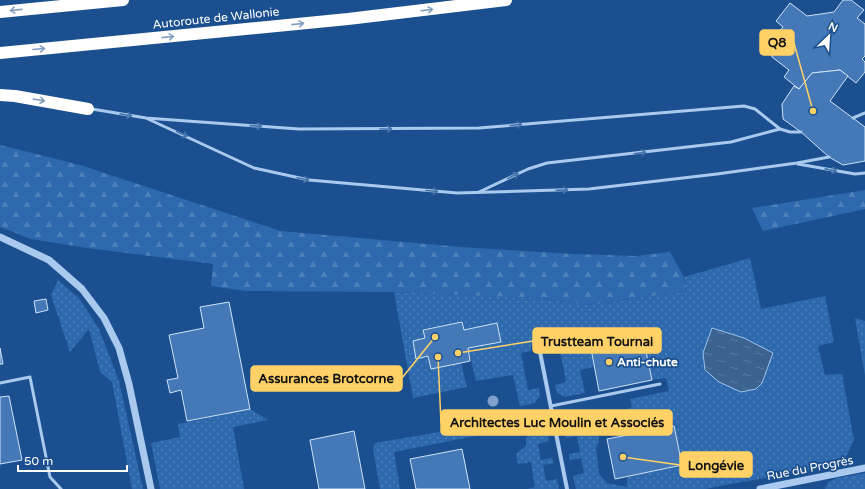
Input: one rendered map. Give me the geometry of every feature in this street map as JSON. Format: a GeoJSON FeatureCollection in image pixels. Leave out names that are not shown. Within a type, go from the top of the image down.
{"type":"FeatureCollection","features":[{"type":"Feature","properties":{"kind":"highway"},"geometry":{"type":"LineString","coordinates":[[60,6],[79,0]]}},
{"type":"Feature","properties":{"kind":"highway"},"geometry":{"type":"LineString","coordinates":[[0,12],[123,0]]}},
{"type":"Feature","properties":{"kind":"highway","name":"Autoroute de Wallonie"},"geometry":{"type":"LineString","coordinates":[[0,53],[348,19],[506,0]]}},
{"type":"Feature","properties":{"kind":"highway"},"geometry":{"type":"LineString","coordinates":[[0,95],[15,96],[88,109]]}},
{"type":"Feature","properties":{"kind":"street"},"geometry":{"type":"LineString","coordinates":[[0,237],[49,260],[82,289],[104,318],[119,348],[129,384],[151,489]]}},
{"type":"Feature","properties":{"kind":"street"},"geometry":{"type":"LineString","coordinates":[[539,347],[567,489]]}},
{"type":"Feature","properties":{"kind":"street","name":"Rue du Progrès"},"geometry":{"type":"LineString","coordinates":[[760,489],[865,468]]}},
{"type":"Feature","properties":{"kind":"lane"},"geometry":{"type":"LineString","coordinates":[[88,109],[146,118],[299,129],[479,128],[744,106],[755,109],[780,129],[790,132],[801,132]]}},
{"type":"Feature","properties":{"kind":"lane"},"geometry":{"type":"LineString","coordinates":[[853,118],[865,113]]}},
{"type":"Feature","properties":{"kind":"lane"},"geometry":{"type":"LineString","coordinates":[[146,118],[254,168],[309,180],[449,192],[478,193],[589,190],[717,174],[829,157]]}},
{"type":"Feature","properties":{"kind":"lane"},"geometry":{"type":"LineString","coordinates":[[478,193],[528,169],[547,163],[731,142],[780,129]]}},
{"type":"Feature","properties":{"kind":"lane"},"geometry":{"type":"LineString","coordinates":[[797,163],[855,174],[865,173]]}},
{"type":"Feature","properties":{"kind":"lane"},"geometry":{"type":"LineString","coordinates":[[0,383],[30,378],[50,477],[61,489]]}},
{"type":"Feature","properties":{"kind":"lane"},"geometry":{"type":"LineString","coordinates":[[551,406],[660,384]]}},
{"type":"Feature","properties":{"kind":"green space"},"geometry":{"type":"Polygon","coordinates":[[[0,145],[80,165],[281,231],[461,247],[574,254],[636,256],[670,252],[684,277],[686,291],[589,305],[534,298],[394,292],[245,291],[211,286],[213,264],[87,248],[31,239],[0,227],[0,145]]]}},
{"type":"Feature","properties":{"kind":"green space"},"geometry":{"type":"Polygon","coordinates":[[[865,190],[865,209],[763,231],[752,208],[865,190]]]}},
{"type":"Feature","properties":{"kind":"green space"},"geometry":{"type":"Polygon","coordinates":[[[750,258],[761,309],[825,296],[834,342],[818,346],[825,375],[842,374],[854,440],[842,465],[706,489],[576,489],[573,476],[584,473],[581,458],[570,460],[569,454],[580,452],[577,436],[566,438],[564,430],[570,423],[585,420],[597,421],[599,442],[596,448],[599,474],[607,483],[627,487],[627,477],[682,465],[672,417],[620,428],[619,416],[624,410],[632,407],[630,399],[669,391],[666,378],[652,380],[641,328],[589,338],[594,367],[580,370],[585,393],[565,397],[557,393],[555,385],[566,382],[559,345],[548,347],[546,342],[531,345],[531,351],[521,353],[528,390],[539,388],[540,397],[535,403],[520,406],[513,375],[476,381],[468,348],[501,342],[497,323],[464,330],[462,322],[423,329],[425,338],[413,341],[416,359],[428,356],[431,369],[461,363],[467,387],[413,398],[394,292],[534,298],[589,305],[686,291],[684,277],[750,258]]]}},
{"type":"Feature","properties":{"kind":"green space"},"geometry":{"type":"Polygon","coordinates":[[[58,280],[79,298],[99,329],[119,381],[143,489],[132,489],[112,382],[100,372],[89,329],[70,352],[51,295],[58,280]]]}},
{"type":"Feature","properties":{"kind":"green space"},"geometry":{"type":"Polygon","coordinates":[[[855,318],[865,321],[865,376],[855,318]]]}},
{"type":"Feature","properties":{"kind":"green space"},"geometry":{"type":"Polygon","coordinates":[[[250,409],[268,420],[233,427],[244,489],[160,489],[151,443],[180,437],[178,424],[250,409]]]}},
{"type":"Feature","properties":{"kind":"green space"},"geometry":{"type":"Polygon","coordinates":[[[522,418],[521,421],[501,425],[500,431],[394,452],[400,489],[380,489],[373,449],[375,443],[522,418]]]}},
{"type":"Feature","properties":{"kind":"green space"},"geometry":{"type":"Polygon","coordinates":[[[530,431],[545,431],[548,433],[549,441],[538,444],[541,460],[552,458],[554,463],[543,465],[546,481],[557,479],[559,489],[527,489],[535,487],[531,462],[518,464],[516,454],[526,446],[526,439],[530,431]]]}},
{"type":"Feature","properties":{"kind":"green space"},"geometry":{"type":"Polygon","coordinates":[[[865,473],[865,489],[825,489],[828,482],[837,478],[865,473]]]}},
{"type":"Feature","properties":{"kind":"water"},"geometry":{"type":"Polygon","coordinates":[[[712,328],[744,338],[773,353],[762,383],[756,389],[741,392],[719,382],[705,370],[703,353],[712,328]]]}},
{"type":"Feature","properties":{"kind":"building"},"geometry":{"type":"Polygon","coordinates":[[[843,0],[851,0],[864,10],[857,18],[865,24],[865,56],[862,59],[865,62],[865,72],[856,83],[840,70],[812,73],[799,89],[784,77],[789,70],[772,57],[770,43],[783,27],[776,21],[790,3],[807,16],[834,12],[843,0]]]}},
{"type":"Feature","properties":{"kind":"building"},"geometry":{"type":"Polygon","coordinates":[[[840,70],[848,76],[830,101],[865,127],[865,161],[843,165],[829,157],[801,132],[783,119],[782,104],[794,86],[799,89],[812,73],[840,70]]]}},
{"type":"Feature","properties":{"kind":"building"},"geometry":{"type":"Polygon","coordinates":[[[46,299],[48,310],[36,313],[34,301],[46,299]]]}},
{"type":"Feature","properties":{"kind":"building"},"geometry":{"type":"Polygon","coordinates":[[[229,302],[250,409],[187,421],[181,390],[170,393],[167,380],[178,378],[169,335],[204,328],[200,307],[229,302]]]}},
{"type":"Feature","properties":{"kind":"building"},"geometry":{"type":"Polygon","coordinates":[[[462,322],[464,330],[497,323],[501,342],[468,348],[470,361],[431,369],[428,356],[416,359],[413,341],[425,338],[423,330],[462,322]]]}},
{"type":"Feature","properties":{"kind":"building"},"geometry":{"type":"Polygon","coordinates":[[[641,328],[652,380],[599,391],[589,338],[641,328]]]}},
{"type":"Feature","properties":{"kind":"building"},"geometry":{"type":"Polygon","coordinates":[[[0,348],[3,364],[0,364],[0,348]]]}},
{"type":"Feature","properties":{"kind":"building"},"geometry":{"type":"Polygon","coordinates":[[[9,396],[22,460],[0,464],[0,397],[9,396]]]}},
{"type":"Feature","properties":{"kind":"building"},"geometry":{"type":"Polygon","coordinates":[[[674,426],[682,465],[615,479],[607,439],[674,426]]]}},
{"type":"Feature","properties":{"kind":"building"},"geometry":{"type":"Polygon","coordinates":[[[354,431],[365,489],[319,489],[310,440],[354,431]]]}},
{"type":"Feature","properties":{"kind":"building"},"geometry":{"type":"Polygon","coordinates":[[[462,449],[470,489],[416,489],[410,459],[462,449]]]}},
{"type":"Feature","properties":{"kind":"place","name":"Q8"},"geometry":{"type":"Point","coordinates":[813,111]}},
{"type":"Feature","properties":{"kind":"place","name":"Assurances Brotcorne"},"geometry":{"type":"Point","coordinates":[435,337]}},
{"type":"Feature","properties":{"kind":"place","name":"Trustteam Tournai"},"geometry":{"type":"Point","coordinates":[458,353]}},
{"type":"Feature","properties":{"kind":"place","name":"Architectes Luc Moulin et Associés"},"geometry":{"type":"Point","coordinates":[438,357]}},
{"type":"Feature","properties":{"kind":"place","name":"Anti-chute"},"geometry":{"type":"Point","coordinates":[609,362]}},
{"type":"Feature","properties":{"kind":"place","name":"Longévie"},"geometry":{"type":"Point","coordinates":[623,457]}}]}
